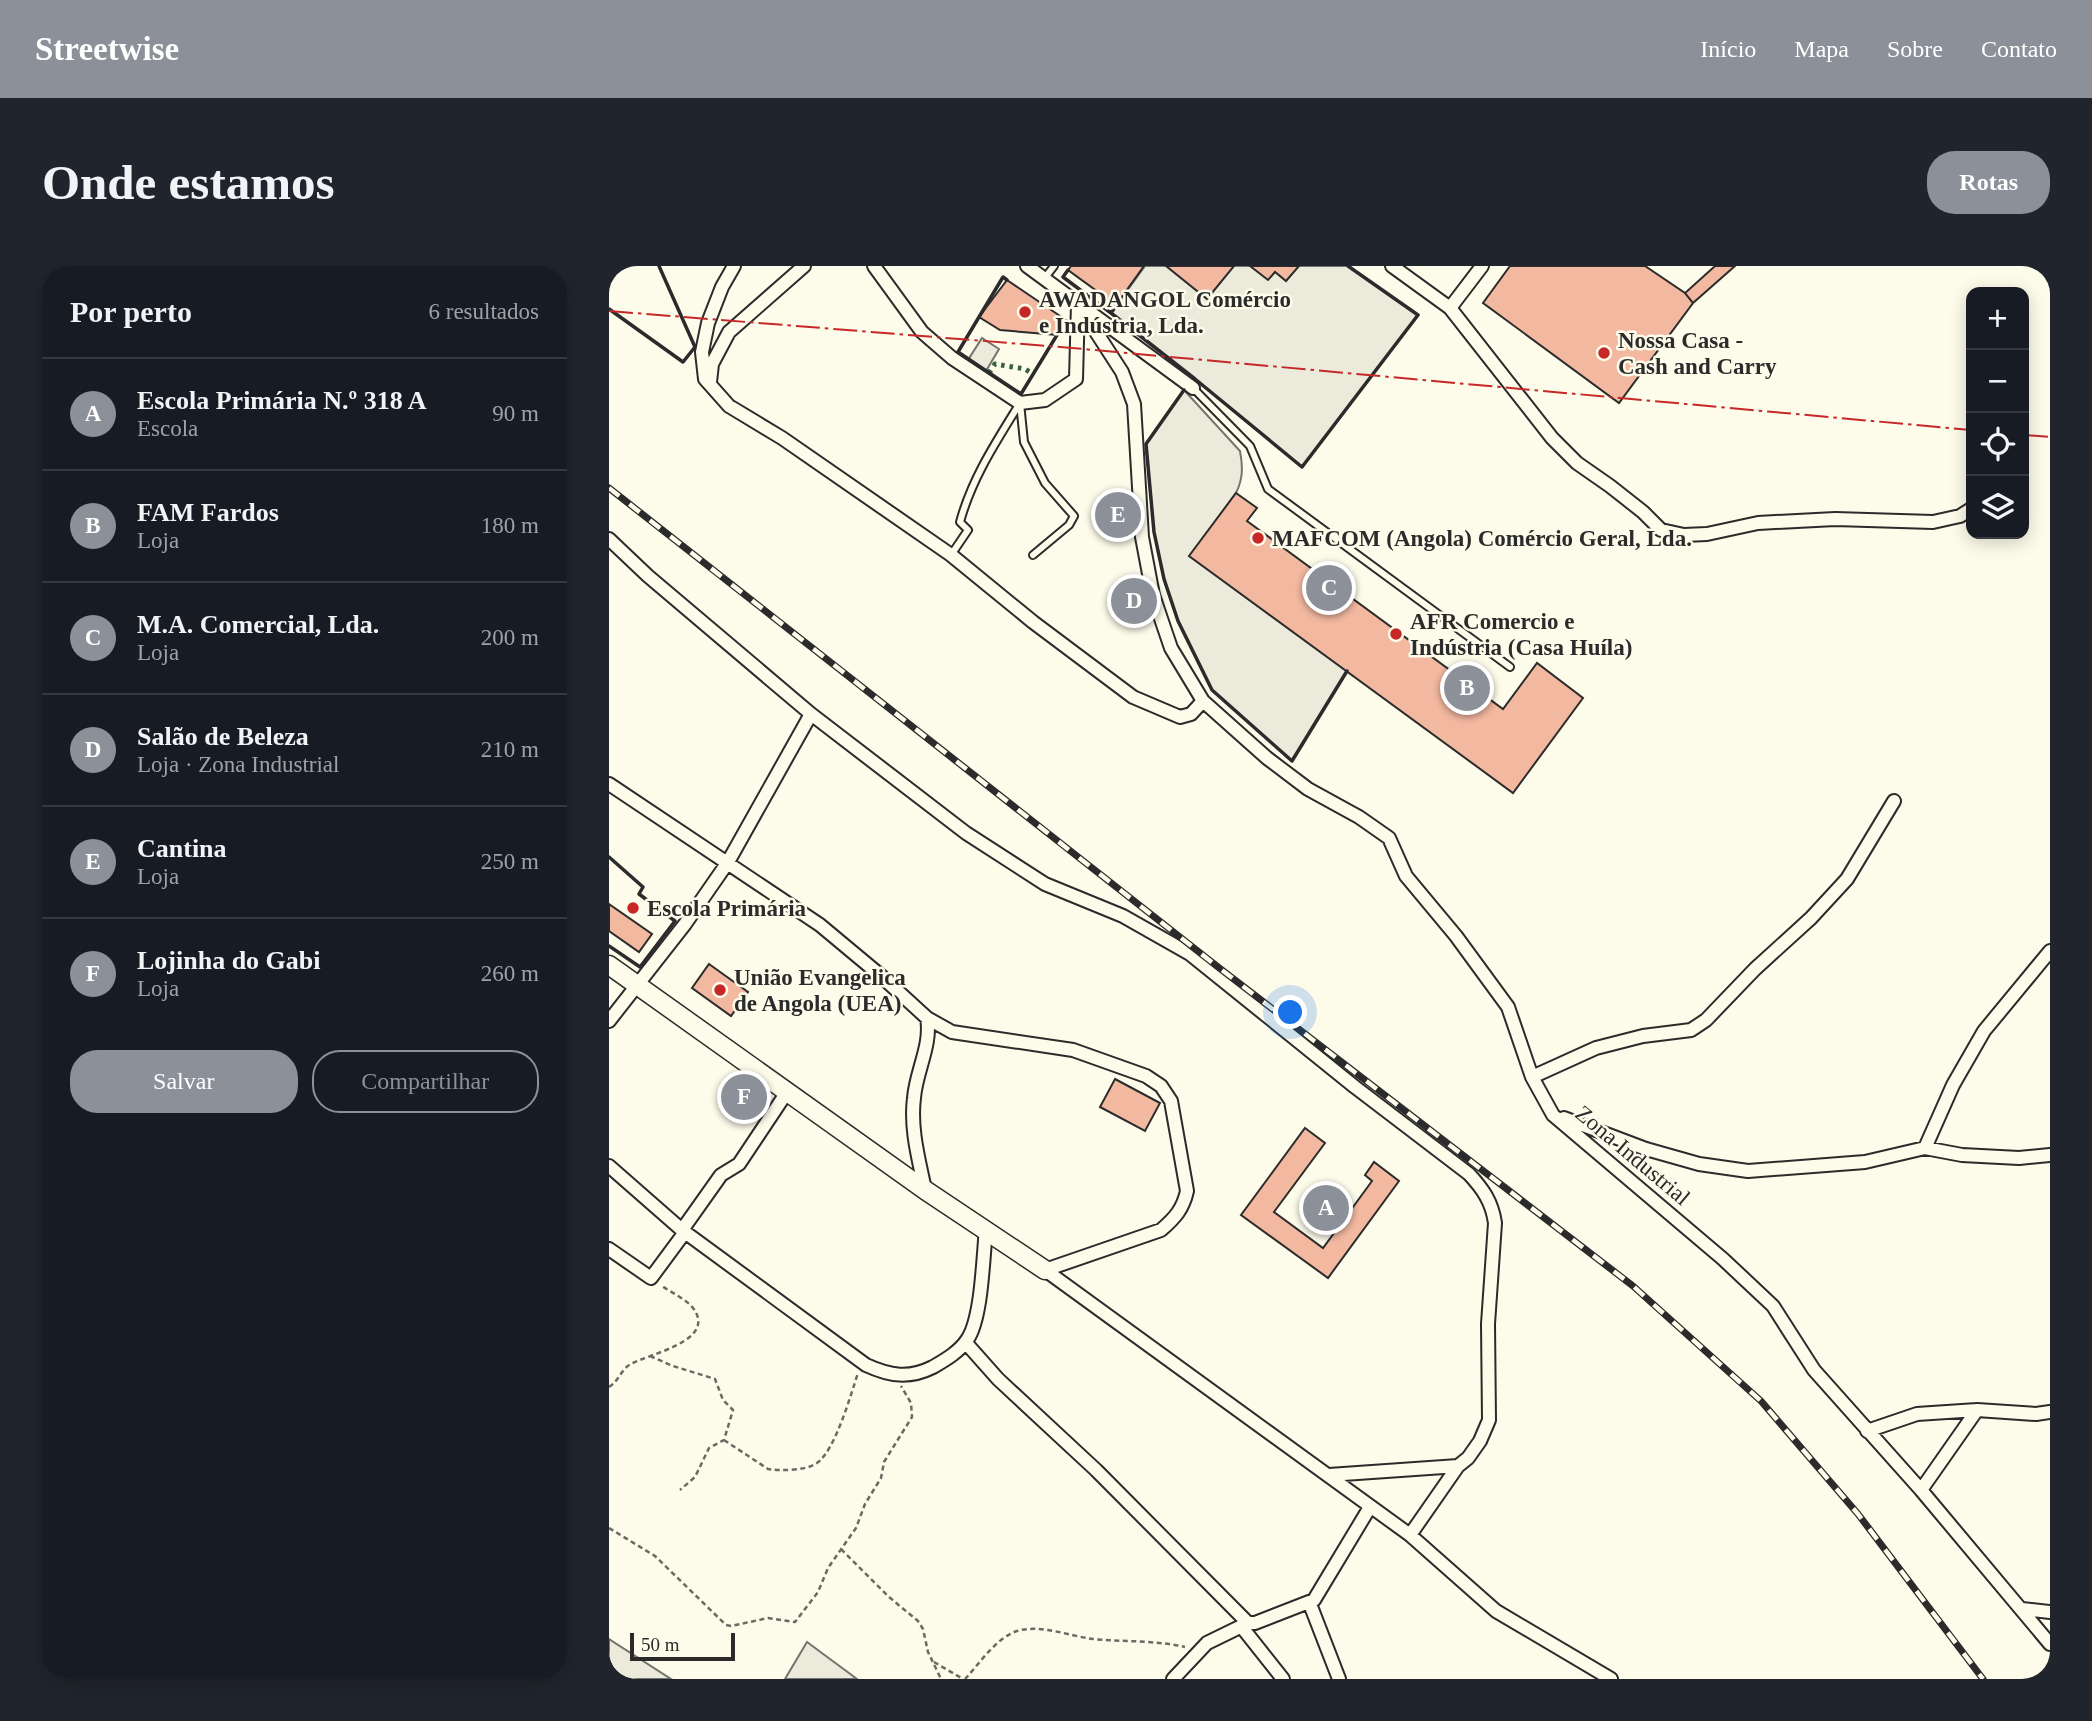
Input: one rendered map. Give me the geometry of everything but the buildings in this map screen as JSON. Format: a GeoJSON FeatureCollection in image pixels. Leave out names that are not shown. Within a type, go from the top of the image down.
{"type":"FeatureCollection","features":[{"type":"Feature","properties":{"kind":"street"},"geometry":{"type":"LineString","coordinates":[[734,266],[722,287],[708,323],[702,352],[705,379],[729,406],[782,438],[951,555],[1033,622],[1133,697],[1179,717],[1191,714],[1203,701]]}},
{"type":"Feature","properties":{"kind":"street"},"geometry":{"type":"LineString","coordinates":[[709,386],[712,364],[729,331],[804,266]]}},
{"type":"Feature","properties":{"kind":"street"},"geometry":{"type":"LineString","coordinates":[[874,266],[922,332],[953,358],[1020,403],[1045,400],[1076,379],[1078,304]]}},
{"type":"Feature","properties":{"kind":"street"},"geometry":{"type":"LineString","coordinates":[[1027,266],[1193,388]]}},
{"type":"Feature","properties":{"kind":"street"},"geometry":{"type":"LineString","coordinates":[[1392,266],[1450,308],[1552,438],[1577,463],[1627,499],[1661,530],[1684,535],[1707,534],[1758,523],[1835,519],[1933,522],[1966,512]]}},
{"type":"Feature","properties":{"kind":"street"},"geometry":{"type":"LineString","coordinates":[[1450,308],[1482,266]]}},
{"type":"Feature","properties":{"kind":"street","name":"Zona Industrial"},"geometry":{"type":"LineString","coordinates":[[1078,304],[1122,372],[1134,404],[1142,537],[1153,595],[1171,648],[1203,701],[1267,758],[1308,789],[1359,817],[1389,838],[1406,876],[1456,936],[1508,1007],[1532,1077],[1553,1115],[1723,1259],[1773,1306],[1814,1370],[1921,1490],[2050,1644]]}},
{"type":"Feature","properties":{"kind":"street"},"geometry":{"type":"LineString","coordinates":[[609,539],[648,576],[811,714],[966,833],[1045,884],[1123,916],[1190,954],[1469,1174],[1484,1190],[1493,1208],[1495,1223],[1488,1324],[1489,1420],[1481,1441],[1458,1466],[1410,1535]]}},
{"type":"Feature","properties":{"kind":"street"},"geometry":{"type":"LineString","coordinates":[[609,1021],[685,924],[728,862],[811,714]]}},
{"type":"Feature","properties":{"kind":"street"},"geometry":{"type":"LineString","coordinates":[[609,783],[820,925],[927,1018],[962,1036],[1073,1050],[1146,1076],[1161,1086],[1171,1101],[1187,1191],[1184,1205],[1176,1217],[1161,1230],[1045,1270]]}},
{"type":"Feature","properties":{"kind":"street"},"geometry":{"type":"LineString","coordinates":[[1532,1077],[1596,1048],[1643,1036],[1691,1030],[1706,1020],[1755,969],[1811,918],[1847,878],[1894,801]]}},
{"type":"Feature","properties":{"kind":"street"},"geometry":{"type":"LineString","coordinates":[[1925,1148],[1953,1085],[1984,1031],[2050,951]]}},
{"type":"Feature","properties":{"kind":"street"},"geometry":{"type":"LineString","coordinates":[[609,964],[925,1190],[1045,1270],[1329,1475],[1410,1535],[1496,1611],[1611,1679]]}},
{"type":"Feature","properties":{"kind":"street"},"geometry":{"type":"LineString","coordinates":[[925,1190],[914,1140],[913,1109],[919,1069],[928,1040],[927,1018]]}},
{"type":"Feature","properties":{"kind":"street"},"geometry":{"type":"LineString","coordinates":[[609,1250],[651,1279],[721,1175],[739,1164],[787,1092]]}},
{"type":"Feature","properties":{"kind":"street"},"geometry":{"type":"LineString","coordinates":[[1553,1115],[1646,1149],[1699,1164],[1748,1171],[1865,1162],[1925,1148],[1973,1156],[2019,1158],[2050,1155]]}},
{"type":"Feature","properties":{"kind":"street"},"geometry":{"type":"LineString","coordinates":[[609,1166],[683,1231],[862,1361],[894,1375],[922,1372],[947,1359],[966,1343],[973,1330],[976,1315],[986,1229]]}},
{"type":"Feature","properties":{"kind":"street"},"geometry":{"type":"LineString","coordinates":[[966,1343],[998,1379],[1096,1470],[1245,1625],[1283,1679]]}},
{"type":"Feature","properties":{"kind":"street"},"geometry":{"type":"LineString","coordinates":[[1867,1431],[1917,1413],[1977,1410],[2036,1414],[2050,1412]]}},
{"type":"Feature","properties":{"kind":"street"},"geometry":{"type":"LineString","coordinates":[[1921,1490],[1977,1410]]}},
{"type":"Feature","properties":{"kind":"street"},"geometry":{"type":"LineString","coordinates":[[1329,1475],[1458,1466]]}},
{"type":"Feature","properties":{"kind":"street"},"geometry":{"type":"LineString","coordinates":[[1173,1679],[1207,1643],[1245,1625],[1310,1604],[1319,1595],[1370,1507]]}},
{"type":"Feature","properties":{"kind":"street"},"geometry":{"type":"LineString","coordinates":[[1310,1604],[1339,1679]]}},
{"type":"Feature","properties":{"kind":"street"},"geometry":{"type":"LineString","coordinates":[[2022,1609],[2050,1612]]}},
{"type":"Feature","properties":{"kind":"lane"},"geometry":{"type":"LineString","coordinates":[[1044,279],[1053,266]]}},
{"type":"Feature","properties":{"kind":"lane"},"geometry":{"type":"LineString","coordinates":[[1193,388],[1249,446],[1268,489],[1510,667]]}},
{"type":"Feature","properties":{"kind":"lane"},"geometry":{"type":"LineString","coordinates":[[951,555],[968,530],[960,522],[968,493],[1020,403]]}},
{"type":"Feature","properties":{"kind":"lane"},"geometry":{"type":"LineString","coordinates":[[1020,403],[1024,442],[1045,483],[1074,516],[1069,526],[1033,555]]}},
{"type":"Feature","properties":{"kind":"path"},"geometry":{"type":"LineString","coordinates":[[609,1387],[629,1364],[686,1341],[694,1334],[698,1325],[692,1306],[651,1279]]}},
{"type":"Feature","properties":{"kind":"path"},"geometry":{"type":"LineString","coordinates":[[650,1356],[715,1379],[723,1400],[733,1410],[724,1440],[709,1448],[695,1477],[680,1490]]}},
{"type":"Feature","properties":{"kind":"path"},"geometry":{"type":"LineString","coordinates":[[724,1440],[768,1469],[810,1467],[817,1463],[823,1458],[844,1415],[862,1361]]}},
{"type":"Feature","properties":{"kind":"path"},"geometry":{"type":"LineString","coordinates":[[609,1528],[655,1556],[726,1625],[768,1618],[795,1622],[818,1592],[828,1567],[856,1528],[865,1504],[878,1487],[884,1462],[912,1417],[911,1403],[894,1375]]}},
{"type":"Feature","properties":{"kind":"path"},"geometry":{"type":"LineString","coordinates":[[841,1549],[889,1597],[918,1621],[923,1629],[928,1652],[941,1679]]}},
{"type":"Feature","properties":{"kind":"path"},"geometry":{"type":"LineString","coordinates":[[934,1661],[964,1679],[1005,1637],[1030,1629],[1093,1639],[1164,1642],[1199,1650]]}},
{"type":"Feature","properties":{"kind":"shaded area"},"geometry":{"type":"Polygon","coordinates":[[[1145,266],[1348,266],[1418,315],[1302,467],[1111,313],[1145,266]]]}},
{"type":"Feature","properties":{"kind":"shaded area"},"geometry":{"type":"Polygon","coordinates":[[[982,338],[999,349],[986,371],[968,360],[982,338]]]}},
{"type":"Feature","properties":{"kind":"shaded area"},"geometry":{"type":"Polygon","coordinates":[[[1184,390],[1240,451],[1242,468],[1236,493],[1190,556],[1347,671],[1292,761],[1212,690],[1178,621],[1164,579],[1154,532],[1146,444],[1184,390]]]}},
{"type":"Feature","properties":{"kind":"shaded area"},"geometry":{"type":"Polygon","coordinates":[[[609,1639],[671,1679],[609,1679],[609,1639]]]}},
{"type":"Feature","properties":{"kind":"shaded area"},"geometry":{"type":"Polygon","coordinates":[[[807,1642],[857,1679],[785,1679],[807,1642]]]}},
{"type":"Feature","properties":{"kind":"railway"},"geometry":{"type":"LineString","coordinates":[[609,488],[1218,967],[1633,1286],[1761,1401],[1858,1514],[1983,1679]]}},
{"type":"Feature","properties":{"kind":"hedge"},"geometry":{"type":"LineString","coordinates":[[989,373],[995,364],[1025,369],[1033,374]]}},
{"type":"Feature","properties":{"kind":"wall"},"geometry":{"type":"LineString","coordinates":[[609,309],[683,362],[695,347],[659,266]]}},
{"type":"Feature","properties":{"kind":"wall"},"geometry":{"type":"LineString","coordinates":[[1118,303],[1111,313],[1302,467],[1418,315],[1348,266]]}},
{"type":"Feature","properties":{"kind":"wall"},"geometry":{"type":"LineString","coordinates":[[1068,270],[1063,277],[1111,313],[1112,311]]}},
{"type":"Feature","properties":{"kind":"wall"},"geometry":{"type":"LineString","coordinates":[[1007,280],[1003,277],[958,352],[1021,394],[1057,335]]}},
{"type":"Feature","properties":{"kind":"wall"},"geometry":{"type":"LineString","coordinates":[[1184,390],[1146,444],[1154,532],[1164,579],[1178,621],[1212,690],[1292,761],[1347,671]]}},
{"type":"Feature","properties":{"kind":"wall"},"geometry":{"type":"LineString","coordinates":[[609,857],[643,887],[639,894],[675,921],[640,967],[609,946]]}},
{"type":"Feature","properties":{"kind":"power"},"geometry":{"type":"LineString","coordinates":[[609,311],[1072,348],[1966,430]]}},
{"type":"Feature","properties":{"kind":"power"},"geometry":{"type":"LineString","coordinates":[[2029,435],[2050,437]]}},
{"type":"Feature","properties":{"kind":"place","name":"AWADANGOL Comércio e Indústria, Lda."},"geometry":{"type":"Point","coordinates":[1025,312]}},
{"type":"Feature","properties":{"kind":"place","name":"Nossa Casa - Cash and Carry"},"geometry":{"type":"Point","coordinates":[1604,353]}},
{"type":"Feature","properties":{"kind":"place","name":"Cantina"},"geometry":{"type":"Point","coordinates":[1118,515]}},
{"type":"Feature","properties":{"kind":"place","name":"MAFCOM (Angola) Comércio Geral, Lda."},"geometry":{"type":"Point","coordinates":[1258,538]}},
{"type":"Feature","properties":{"kind":"place","name":"M.A. Comercial, Lda."},"geometry":{"type":"Point","coordinates":[1329,588]}},
{"type":"Feature","properties":{"kind":"place","name":"Salão de Beleza"},"geometry":{"type":"Point","coordinates":[1134,601]}},
{"type":"Feature","properties":{"kind":"place","name":"AFR Comercio e Indústria (Casa Huíla)"},"geometry":{"type":"Point","coordinates":[1396,634]}},
{"type":"Feature","properties":{"kind":"place","name":"FAM Fardos"},"geometry":{"type":"Point","coordinates":[1467,688]}},
{"type":"Feature","properties":{"kind":"place","name":"Escola Primária"},"geometry":{"type":"Point","coordinates":[633,908]}},
{"type":"Feature","properties":{"kind":"place","name":"União Evangelica de Angola (UEA)"},"geometry":{"type":"Point","coordinates":[720,990]}},
{"type":"Feature","properties":{"kind":"place","name":"Lojinha do Gabi"},"geometry":{"type":"Point","coordinates":[744,1097]}},
{"type":"Feature","properties":{"kind":"place","name":"Escola Primária N.º 318 A"},"geometry":{"type":"Point","coordinates":[1326,1208]}}]}
